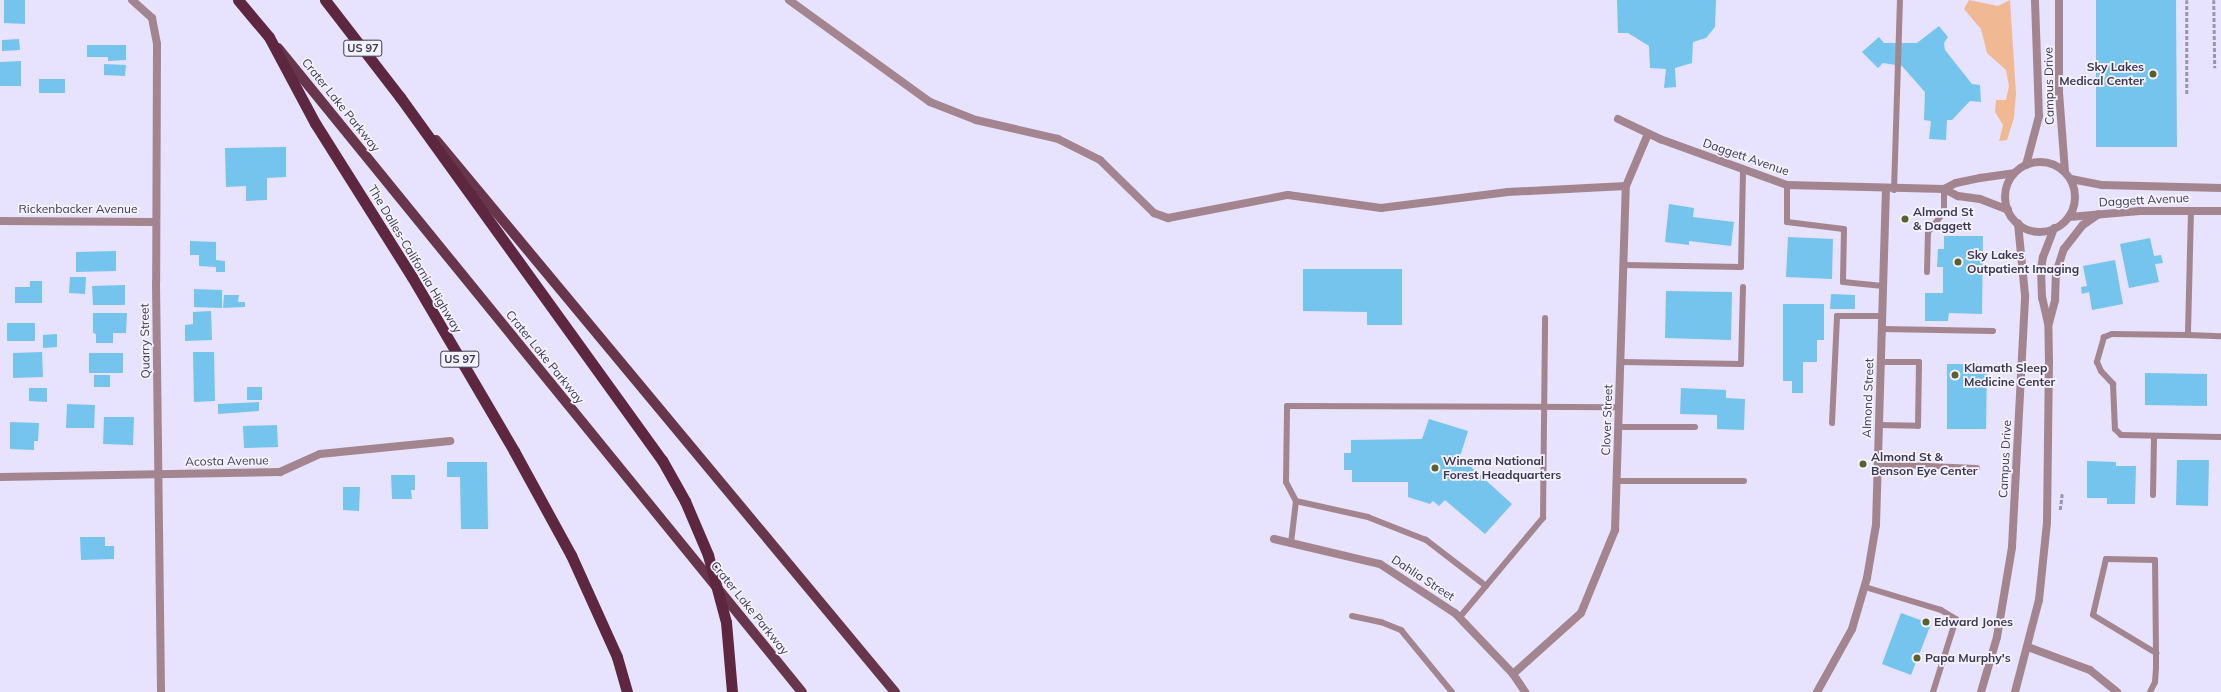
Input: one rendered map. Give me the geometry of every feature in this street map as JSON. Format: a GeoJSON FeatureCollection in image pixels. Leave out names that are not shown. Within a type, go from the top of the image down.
{"type":"FeatureCollection","features":[{"type":"Feature","properties":{"kind":"highway","name":"The Dalles-California Highway"},"geometry":{"type":"LineString","coordinates":[[238,0],[269,37],[315,123],[416,284],[571,555],[617,657],[627,692]]}},
{"type":"Feature","properties":{"kind":"highway","name":"US 97"},"geometry":{"type":"LineString","coordinates":[[325,0],[400,97],[619,397],[674,481],[685,501],[710,562],[726,622],[732,692]]}},
{"type":"Feature","properties":{"kind":"main road","name":"Crater Lake Parkway"},"geometry":{"type":"LineString","coordinates":[[269,37],[801,691]]}},
{"type":"Feature","properties":{"kind":"main road"},"geometry":{"type":"LineString","coordinates":[[400,97],[895,692]]}},
{"type":"Feature","properties":{"kind":"street","name":"Quarry Street"},"geometry":{"type":"LineString","coordinates":[[132,0],[152,18],[157,44],[156,222],[161,692]]}},
{"type":"Feature","properties":{"kind":"street"},"geometry":{"type":"LineString","coordinates":[[789,0],[930,102],[976,120],[1058,138],[1100,160],[1154,213],[1168,218],[1288,195],[1381,208],[1508,192],[1626,186]]}},
{"type":"Feature","properties":{"kind":"street","name":"Campus Drive"},"geometry":{"type":"LineString","coordinates":[[2026,165],[2038,116],[2035,0]]}},
{"type":"Feature","properties":{"kind":"street","name":"Campus Drive"},"geometry":{"type":"LineString","coordinates":[[2059,0],[2059,92],[2065,172]]}},
{"type":"Feature","properties":{"kind":"street","name":"Daggett Avenue"},"geometry":{"type":"LineString","coordinates":[[1618,119],[1648,134],[1743,171],[1787,185],[1890,190],[1944,189],[1980,178],[2014,173]]}},
{"type":"Feature","properties":{"kind":"street","name":"Clover Street"},"geometry":{"type":"LineString","coordinates":[[1513,674],[1580,613],[1615,530],[1626,186],[1648,134]]}},
{"type":"Feature","properties":{"kind":"street"},"geometry":{"type":"LineString","coordinates":[[2047,163],[2065,172],[2071,179],[2074,202],[2068,217],[2054,228],[2035,231],[2018,223],[2008,210],[2006,189],[2014,173],[2026,165],[2047,163]]}},
{"type":"Feature","properties":{"kind":"street","name":"Daggett Avenue"},"geometry":{"type":"LineString","coordinates":[[2071,179],[2102,186],[2221,188]]}},
{"type":"Feature","properties":{"kind":"street","name":"Daggett Avenue"},"geometry":{"type":"LineString","coordinates":[[1944,189],[1958,196],[1980,199],[2008,210]]}},
{"type":"Feature","properties":{"kind":"street","name":"Almond Street"},"geometry":{"type":"LineString","coordinates":[[1817,692],[1852,629],[1865,586],[1876,525],[1883,286],[1890,190]]}},
{"type":"Feature","properties":{"kind":"street","name":"Daggett Avenue"},"geometry":{"type":"LineString","coordinates":[[2068,217],[2099,214],[2191,210],[2221,211]]}},
{"type":"Feature","properties":{"kind":"street"},"geometry":{"type":"LineString","coordinates":[[2048,323],[2055,300],[2056,273],[2064,249],[2083,225],[2099,214]]}},
{"type":"Feature","properties":{"kind":"street","name":"Rickenbacker Avenue"},"geometry":{"type":"LineString","coordinates":[[0,221],[156,222]]}},
{"type":"Feature","properties":{"kind":"street","name":"Campus Drive"},"geometry":{"type":"LineString","coordinates":[[1981,692],[1997,637],[2012,547],[2024,307],[2018,223]]}},
{"type":"Feature","properties":{"kind":"street"},"geometry":{"type":"LineString","coordinates":[[2015,692],[2028,647],[2039,600],[2047,522],[2049,459],[2048,323],[2042,298],[2042,269],[2043,257],[2054,228]]}},
{"type":"Feature","properties":{"kind":"street","name":"Acosta Avenue"},"geometry":{"type":"LineString","coordinates":[[0,477],[280,472],[320,454],[450,441]]}},
{"type":"Feature","properties":{"kind":"street","name":"Dahlia Street"},"geometry":{"type":"LineString","coordinates":[[1274,539],[1380,564],[1460,618],[1513,674],[1526,692]]}},
{"type":"Feature","properties":{"kind":"street"},"geometry":{"type":"LineString","coordinates":[[2028,647],[2090,670],[2117,692]]}},
{"type":"Feature","properties":{"kind":"lane"},"geometry":{"type":"LineString","coordinates":[[1890,190],[1900,0]]}},
{"type":"Feature","properties":{"kind":"lane"},"geometry":{"type":"LineString","coordinates":[[1624,265],[1741,268],[1743,171]]}},
{"type":"Feature","properties":{"kind":"lane"},"geometry":{"type":"LineString","coordinates":[[1787,185],[1787,222],[1844,229],[1843,282],[1883,286]]}},
{"type":"Feature","properties":{"kind":"lane"},"geometry":{"type":"LineString","coordinates":[[1927,272],[1928,232],[1944,212],[1944,189]]}},
{"type":"Feature","properties":{"kind":"lane"},"geometry":{"type":"LineString","coordinates":[[2188,335],[2191,210]]}},
{"type":"Feature","properties":{"kind":"lane"},"geometry":{"type":"LineString","coordinates":[[1621,362],[1741,364],[1743,287]]}},
{"type":"Feature","properties":{"kind":"lane"},"geometry":{"type":"LineString","coordinates":[[1832,423],[1837,316],[1883,316]]}},
{"type":"Feature","properties":{"kind":"lane"},"geometry":{"type":"LineString","coordinates":[[1460,618],[1543,518],[1546,408],[1545,318]]}},
{"type":"Feature","properties":{"kind":"lane"},"geometry":{"type":"LineString","coordinates":[[1882,329],[1993,331]]}},
{"type":"Feature","properties":{"kind":"lane"},"geometry":{"type":"LineString","coordinates":[[2221,336],[2112,334],[2104,337],[2100,346],[2097,362],[2101,371],[2113,384],[2115,429],[2121,435],[2221,437]]}},
{"type":"Feature","properties":{"kind":"lane"},"geometry":{"type":"LineString","coordinates":[[1879,425],[1918,426],[1919,362],[1881,362]]}},
{"type":"Feature","properties":{"kind":"lane"},"geometry":{"type":"LineString","coordinates":[[1291,543],[1296,500],[1286,482],[1287,406],[1546,408],[1619,407]]}},
{"type":"Feature","properties":{"kind":"lane"},"geometry":{"type":"LineString","coordinates":[[1618,427],[1695,427]]}},
{"type":"Feature","properties":{"kind":"lane"},"geometry":{"type":"LineString","coordinates":[[2153,495],[2154,436]]}},
{"type":"Feature","properties":{"kind":"lane"},"geometry":{"type":"LineString","coordinates":[[1878,464],[1977,468]]}},
{"type":"Feature","properties":{"kind":"lane"},"geometry":{"type":"LineString","coordinates":[[1617,480],[1744,480]]}},
{"type":"Feature","properties":{"kind":"lane"},"geometry":{"type":"LineString","coordinates":[[1296,500],[1368,517],[1426,540],[1486,586]]}},
{"type":"Feature","properties":{"kind":"lane"},"geometry":{"type":"LineString","coordinates":[[2150,692],[2155,682],[2156,653],[2155,560],[2106,559],[2093,615],[2156,653]]}},
{"type":"Feature","properties":{"kind":"lane"},"geometry":{"type":"LineString","coordinates":[[1865,586],[1941,610],[1956,619],[1933,692]]}},
{"type":"Feature","properties":{"kind":"lane"},"geometry":{"type":"LineString","coordinates":[[1352,616],[1401,630],[1452,692]]}},
{"type":"Feature","properties":{"kind":"path"},"geometry":{"type":"LineString","coordinates":[[2187,0],[2187,94]]}},
{"type":"Feature","properties":{"kind":"path"},"geometry":{"type":"LineString","coordinates":[[2214,0],[2215,68]]}},
{"type":"Feature","properties":{"kind":"shaded area"},"geometry":{"type":"Polygon","coordinates":[[[1969,0],[1998,6],[2010,0],[2016,94],[2014,118],[2007,140],[1999,141],[2003,125],[1995,112],[1996,100],[2006,100],[2009,86],[2006,70],[1987,53],[1981,29],[1964,9],[1969,0]]]}},
{"type":"Feature","properties":{"kind":"building"},"geometry":{"type":"Polygon","coordinates":[[[4,0],[25,0],[25,24],[4,23],[4,0]]]}},
{"type":"Feature","properties":{"kind":"building"},"geometry":{"type":"Polygon","coordinates":[[[1617,0],[1716,0],[1715,27],[1706,38],[1693,42],[1692,63],[1675,68],[1676,87],[1664,88],[1666,69],[1650,68],[1649,46],[1628,33],[1618,33],[1617,0]]]}},
{"type":"Feature","properties":{"kind":"building"},"geometry":{"type":"Polygon","coordinates":[[[2096,0],[2176,0],[2177,147],[2096,147],[2096,0]]]}},
{"type":"Feature","properties":{"kind":"building"},"geometry":{"type":"Polygon","coordinates":[[[1939,26],[1948,37],[1944,43],[1945,50],[1972,84],[1980,85],[1981,102],[1970,101],[1952,120],[1947,120],[1946,140],[1929,139],[1931,121],[1924,120],[1925,92],[1902,66],[1883,63],[1878,68],[1862,52],[1879,37],[1884,43],[1917,43],[1939,26]]]}},
{"type":"Feature","properties":{"kind":"building"},"geometry":{"type":"Polygon","coordinates":[[[19,39],[20,50],[2,51],[2,40],[19,39]]]}},
{"type":"Feature","properties":{"kind":"building"},"geometry":{"type":"Polygon","coordinates":[[[87,45],[126,45],[126,60],[108,61],[108,57],[87,57],[87,45]]]}},
{"type":"Feature","properties":{"kind":"building"},"geometry":{"type":"Polygon","coordinates":[[[21,61],[21,86],[0,86],[0,62],[21,61]]]}},
{"type":"Feature","properties":{"kind":"building"},"geometry":{"type":"Polygon","coordinates":[[[104,64],[126,65],[125,76],[104,75],[104,64]]]}},
{"type":"Feature","properties":{"kind":"building"},"geometry":{"type":"Polygon","coordinates":[[[39,79],[65,79],[65,93],[39,93],[39,79]]]}},
{"type":"Feature","properties":{"kind":"building"},"geometry":{"type":"Polygon","coordinates":[[[286,147],[286,177],[267,178],[267,200],[246,201],[246,186],[226,187],[225,148],[286,147]]]}},
{"type":"Feature","properties":{"kind":"building"},"geometry":{"type":"Polygon","coordinates":[[[1669,204],[1694,208],[1693,217],[1734,222],[1731,246],[1689,241],[1689,245],[1665,242],[1669,204]]]}},
{"type":"Feature","properties":{"kind":"building"},"geometry":{"type":"Polygon","coordinates":[[[1944,236],[1983,236],[1982,314],[1949,313],[1948,321],[1925,321],[1925,293],[1943,293],[1943,267],[1937,267],[1938,249],[1944,249],[1944,236]]]}},
{"type":"Feature","properties":{"kind":"building"},"geometry":{"type":"Polygon","coordinates":[[[1788,237],[1833,239],[1832,279],[1786,277],[1788,237]]]}},
{"type":"Feature","properties":{"kind":"building"},"geometry":{"type":"Polygon","coordinates":[[[2150,238],[2154,256],[2161,255],[2163,263],[2155,264],[2159,282],[2129,288],[2120,244],[2150,238]]]}},
{"type":"Feature","properties":{"kind":"building"},"geometry":{"type":"Polygon","coordinates":[[[190,241],[216,242],[216,260],[225,261],[225,272],[216,272],[216,267],[199,266],[199,255],[190,255],[190,241]]]}},
{"type":"Feature","properties":{"kind":"building"},"geometry":{"type":"Polygon","coordinates":[[[116,251],[116,271],[76,272],[76,252],[116,251]]]}},
{"type":"Feature","properties":{"kind":"building"},"geometry":{"type":"Polygon","coordinates":[[[2115,260],[2123,304],[2092,310],[2089,292],[2082,294],[2081,287],[2087,286],[2083,266],[2115,260]]]}},
{"type":"Feature","properties":{"kind":"building"},"geometry":{"type":"Polygon","coordinates":[[[1303,269],[1402,269],[1402,325],[1367,325],[1367,312],[1303,311],[1303,269]]]}},
{"type":"Feature","properties":{"kind":"building"},"geometry":{"type":"Polygon","coordinates":[[[70,277],[86,277],[85,294],[69,293],[70,277]]]}},
{"type":"Feature","properties":{"kind":"building"},"geometry":{"type":"Polygon","coordinates":[[[30,281],[42,281],[42,303],[15,303],[15,287],[30,287],[30,281]]]}},
{"type":"Feature","properties":{"kind":"building"},"geometry":{"type":"Polygon","coordinates":[[[125,285],[125,305],[93,305],[92,286],[125,285]]]}},
{"type":"Feature","properties":{"kind":"building"},"geometry":{"type":"Polygon","coordinates":[[[194,289],[222,290],[222,308],[194,307],[194,289]]]}},
{"type":"Feature","properties":{"kind":"building"},"geometry":{"type":"Polygon","coordinates":[[[1666,291],[1732,292],[1731,340],[1665,338],[1666,291]]]}},
{"type":"Feature","properties":{"kind":"building"},"geometry":{"type":"Polygon","coordinates":[[[1831,294],[1855,295],[1855,309],[1830,309],[1831,294]]]}},
{"type":"Feature","properties":{"kind":"building"},"geometry":{"type":"Polygon","coordinates":[[[224,295],[239,295],[238,302],[245,302],[245,307],[223,308],[224,295]]]}},
{"type":"Feature","properties":{"kind":"building"},"geometry":{"type":"Polygon","coordinates":[[[1783,304],[1824,304],[1824,340],[1817,340],[1817,362],[1803,362],[1803,393],[1792,393],[1792,381],[1783,381],[1783,304]]]}},
{"type":"Feature","properties":{"kind":"building"},"geometry":{"type":"Polygon","coordinates":[[[211,311],[212,340],[185,341],[185,325],[193,324],[193,312],[211,311]]]}},
{"type":"Feature","properties":{"kind":"building"},"geometry":{"type":"Polygon","coordinates":[[[93,313],[127,313],[126,333],[113,333],[113,343],[96,343],[96,334],[93,333],[93,313]]]}},
{"type":"Feature","properties":{"kind":"building"},"geometry":{"type":"Polygon","coordinates":[[[7,323],[35,323],[35,341],[7,341],[7,323]]]}},
{"type":"Feature","properties":{"kind":"building"},"geometry":{"type":"Polygon","coordinates":[[[57,334],[57,347],[43,348],[43,335],[57,334]]]}},
{"type":"Feature","properties":{"kind":"building"},"geometry":{"type":"Polygon","coordinates":[[[42,352],[43,377],[13,378],[13,353],[42,352]]]}},
{"type":"Feature","properties":{"kind":"building"},"geometry":{"type":"Polygon","coordinates":[[[193,352],[214,352],[215,401],[194,402],[193,352]]]}},
{"type":"Feature","properties":{"kind":"building"},"geometry":{"type":"Polygon","coordinates":[[[89,353],[123,353],[123,373],[89,373],[89,353]]]}},
{"type":"Feature","properties":{"kind":"building"},"geometry":{"type":"Polygon","coordinates":[[[1947,364],[1987,364],[1986,429],[1947,429],[1947,364]]]}},
{"type":"Feature","properties":{"kind":"building"},"geometry":{"type":"Polygon","coordinates":[[[2145,373],[2207,374],[2207,406],[2145,405],[2145,373]]]}},
{"type":"Feature","properties":{"kind":"building"},"geometry":{"type":"Polygon","coordinates":[[[94,375],[110,375],[110,387],[94,387],[94,375]]]}},
{"type":"Feature","properties":{"kind":"building"},"geometry":{"type":"Polygon","coordinates":[[[247,387],[262,387],[262,400],[247,400],[247,387]]]}},
{"type":"Feature","properties":{"kind":"building"},"geometry":{"type":"Polygon","coordinates":[[[29,388],[47,388],[47,402],[29,401],[29,388]]]}},
{"type":"Feature","properties":{"kind":"building"},"geometry":{"type":"Polygon","coordinates":[[[1681,388],[1726,390],[1726,398],[1745,399],[1744,430],[1717,429],[1717,415],[1680,414],[1681,388]]]}},
{"type":"Feature","properties":{"kind":"building"},"geometry":{"type":"Polygon","coordinates":[[[259,402],[259,411],[218,414],[218,404],[259,402]]]}},
{"type":"Feature","properties":{"kind":"building"},"geometry":{"type":"Polygon","coordinates":[[[67,404],[95,405],[94,428],[66,428],[67,404]]]}},
{"type":"Feature","properties":{"kind":"building"},"geometry":{"type":"Polygon","coordinates":[[[104,417],[134,417],[133,445],[103,444],[104,417]]]}},
{"type":"Feature","properties":{"kind":"building"},"geometry":{"type":"Polygon","coordinates":[[[1429,419],[1468,431],[1460,457],[1512,504],[1485,534],[1445,500],[1439,506],[1433,501],[1430,504],[1408,497],[1408,482],[1352,482],[1352,470],[1344,470],[1344,453],[1351,453],[1351,440],[1422,439],[1429,419]]]}},
{"type":"Feature","properties":{"kind":"building"},"geometry":{"type":"Polygon","coordinates":[[[10,422],[39,423],[38,441],[34,441],[34,450],[10,449],[10,422]]]}},
{"type":"Feature","properties":{"kind":"building"},"geometry":{"type":"Polygon","coordinates":[[[277,425],[278,447],[244,448],[243,426],[277,425]]]}},
{"type":"Feature","properties":{"kind":"building"},"geometry":{"type":"Polygon","coordinates":[[[2177,460],[2209,460],[2208,506],[2176,505],[2177,460]]]}},
{"type":"Feature","properties":{"kind":"building"},"geometry":{"type":"Polygon","coordinates":[[[2087,461],[2116,462],[2116,466],[2136,466],[2135,504],[2107,504],[2107,498],[2087,498],[2087,461]]]}},
{"type":"Feature","properties":{"kind":"building"},"geometry":{"type":"Polygon","coordinates":[[[447,462],[487,462],[488,529],[461,529],[460,477],[447,477],[447,462]]]}},
{"type":"Feature","properties":{"kind":"building"},"geometry":{"type":"Polygon","coordinates":[[[391,475],[415,475],[415,490],[411,490],[412,499],[392,499],[391,475]]]}},
{"type":"Feature","properties":{"kind":"building"},"geometry":{"type":"Polygon","coordinates":[[[343,487],[360,487],[359,511],[343,510],[343,487]]]}},
{"type":"Feature","properties":{"kind":"building"},"geometry":{"type":"Polygon","coordinates":[[[80,537],[105,537],[105,546],[114,546],[114,559],[81,560],[80,537]]]}},
{"type":"Feature","properties":{"kind":"building"},"geometry":{"type":"Polygon","coordinates":[[[1901,613],[1931,624],[1911,675],[1882,664],[1901,613]]]}},
{"type":"Feature","properties":{"kind":"place","name":"Sky Lakes Medical Center"},"geometry":{"type":"Point","coordinates":[2153,74]}},
{"type":"Feature","properties":{"kind":"place","name":"Almond St & Daggett"},"geometry":{"type":"Point","coordinates":[1905,219]}},
{"type":"Feature","properties":{"kind":"place","name":"Sky Lakes Outpatient Imaging"},"geometry":{"type":"Point","coordinates":[1958,262]}},
{"type":"Feature","properties":{"kind":"place","name":"Klamath Sleep Medicine Center"},"geometry":{"type":"Point","coordinates":[1955,375]}},
{"type":"Feature","properties":{"kind":"place","name":"Almond St & Benson Eye Center"},"geometry":{"type":"Point","coordinates":[1863,464]}},
{"type":"Feature","properties":{"kind":"place","name":"Winema National Forest Headquarters"},"geometry":{"type":"Point","coordinates":[1435,468]}},
{"type":"Feature","properties":{"kind":"place","name":"Edward Jones"},"geometry":{"type":"Point","coordinates":[1926,622]}},
{"type":"Feature","properties":{"kind":"place","name":"Papa Murphy's"},"geometry":{"type":"Point","coordinates":[1917,658]}}]}
